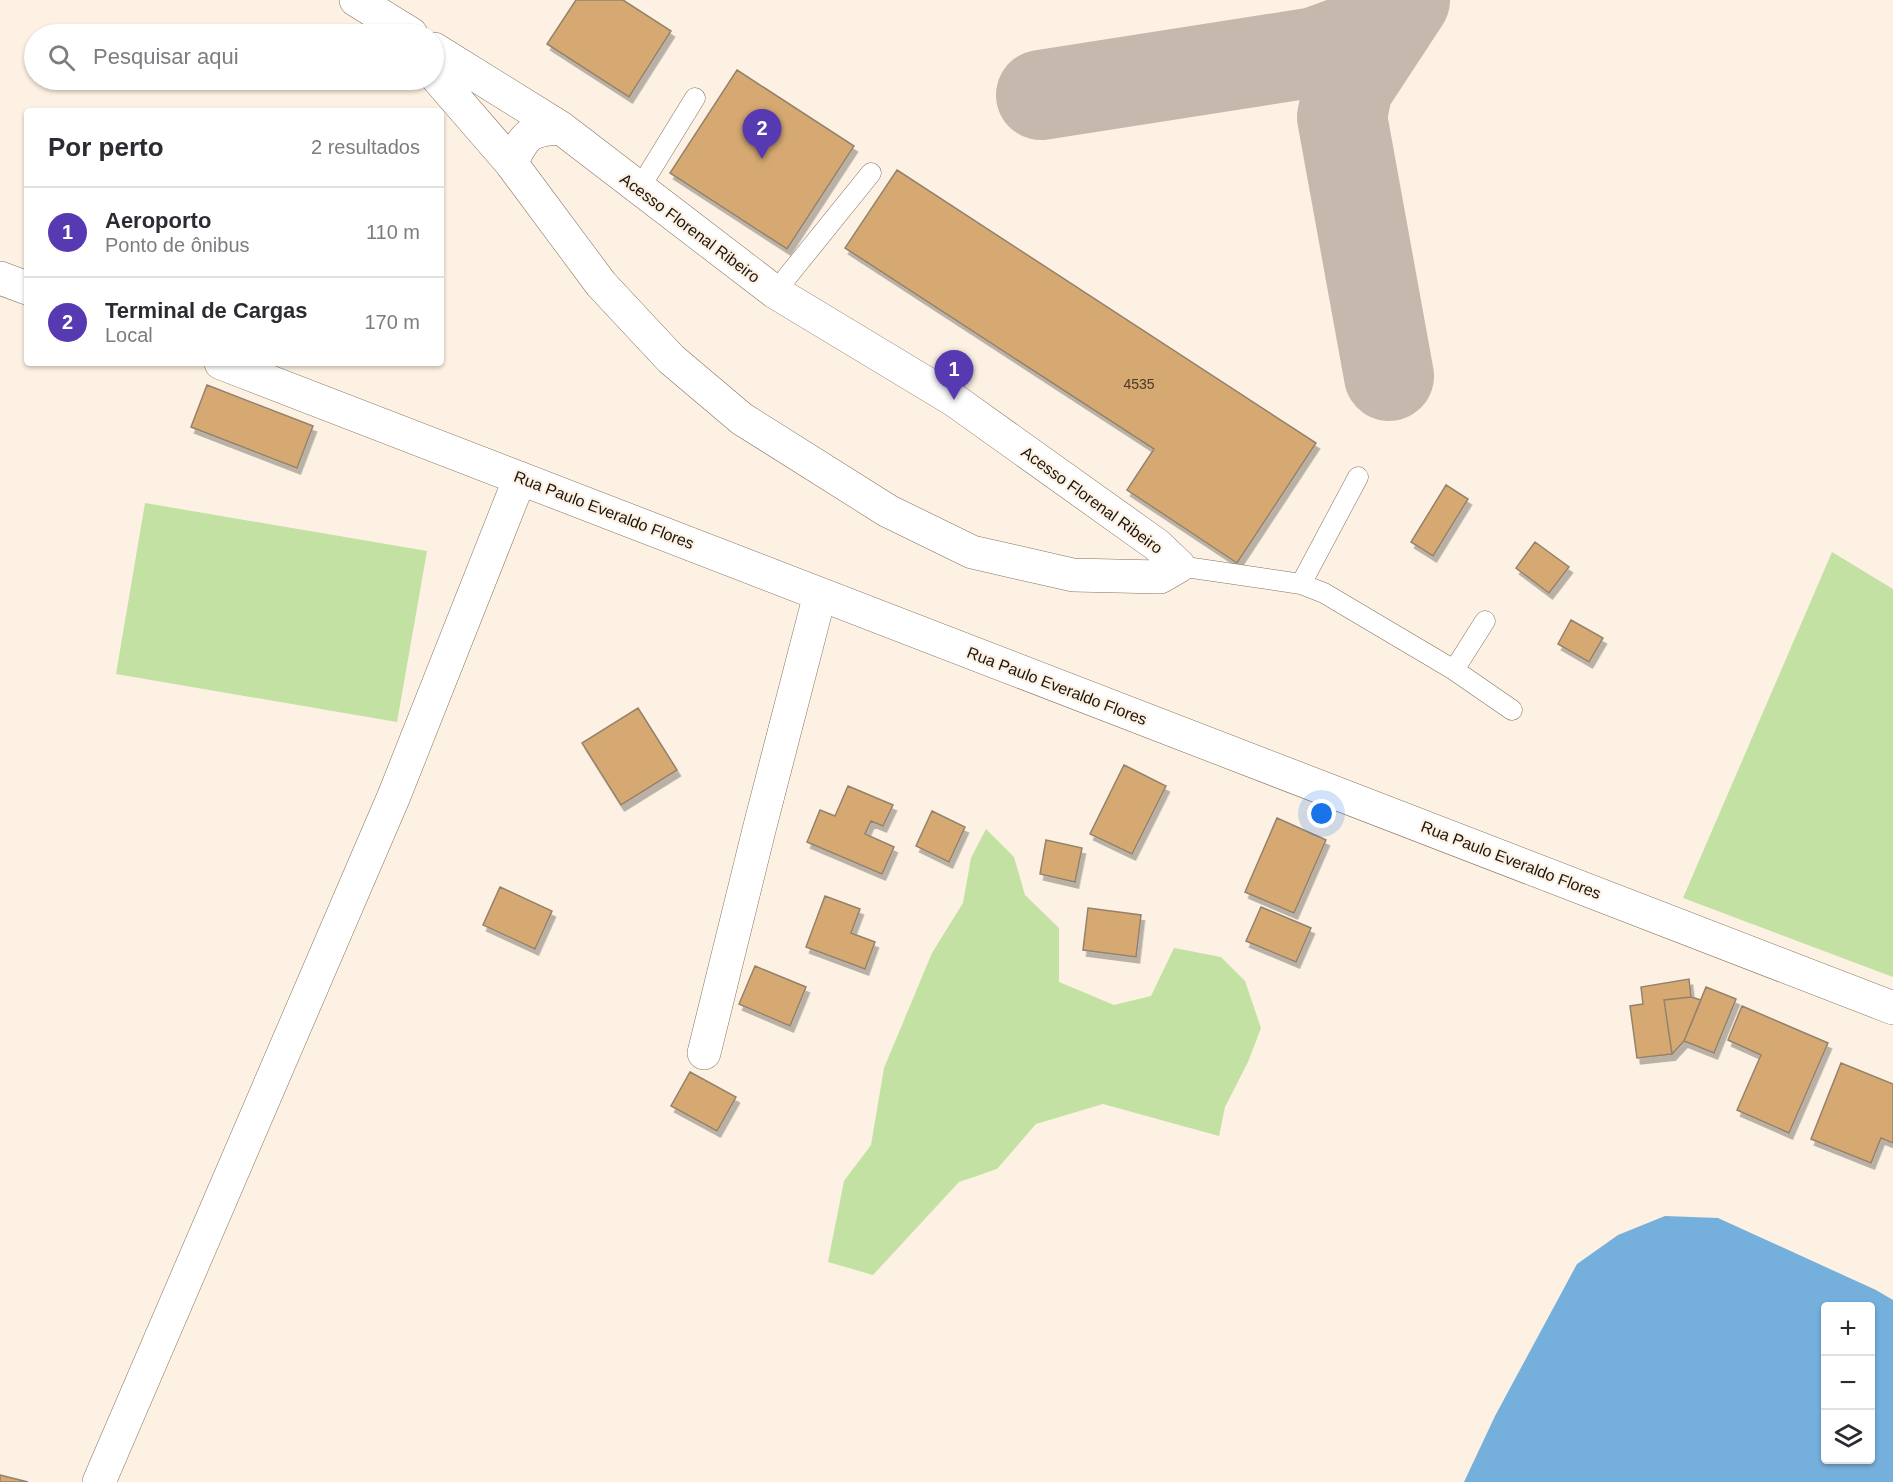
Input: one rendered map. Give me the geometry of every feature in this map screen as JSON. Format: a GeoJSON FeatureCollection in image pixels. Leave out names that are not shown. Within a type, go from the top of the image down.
{"type":"FeatureCollection","features":[{"type":"Feature","properties":{"kind":"street"},"geometry":{"type":"LineString","coordinates":[[355,0],[380,24]]}},
{"type":"Feature","properties":{"kind":"street"},"geometry":{"type":"LineString","coordinates":[[355,0],[395,24]]}},
{"type":"Feature","properties":{"kind":"street","name":"Acesso Florenal Ribeiro"},"geometry":{"type":"LineString","coordinates":[[444,54],[561,128],[775,292],[954,400],[1157,545],[1179,566],[1160,577],[1073,575],[972,552],[888,511],[742,419],[671,359],[601,284],[511,163],[444,86]]}},
{"type":"Feature","properties":{"kind":"street"},"geometry":{"type":"LineString","coordinates":[[511,163],[521,143],[537,130],[561,128]]}},
{"type":"Feature","properties":{"kind":"street"},"geometry":{"type":"LineString","coordinates":[[0,278],[24,287]]}},
{"type":"Feature","properties":{"kind":"street","name":"Rua Paulo Everaldo Flores"},"geometry":{"type":"LineString","coordinates":[[229,366],[1893,1008]]}},
{"type":"Feature","properties":{"kind":"street"},"geometry":{"type":"LineString","coordinates":[[99,1482],[394,796],[520,478]]}},
{"type":"Feature","properties":{"kind":"street"},"geometry":{"type":"LineString","coordinates":[[704,1053],[820,594]]}},
{"type":"Feature","properties":{"kind":"lane"},"geometry":{"type":"LineString","coordinates":[[639,189],[694,98]]}},
{"type":"Feature","properties":{"kind":"lane"},"geometry":{"type":"LineString","coordinates":[[775,292],[871,173]]}},
{"type":"Feature","properties":{"kind":"lane"},"geometry":{"type":"LineString","coordinates":[[1301,584],[1358,477]]}},
{"type":"Feature","properties":{"kind":"lane"},"geometry":{"type":"LineString","coordinates":[[1179,566],[1301,584],[1324,593],[1454,670],[1512,710]]}},
{"type":"Feature","properties":{"kind":"lane"},"geometry":{"type":"LineString","coordinates":[[1454,670],[1485,621]]}},
{"type":"Feature","properties":{"kind":"green space"},"geometry":{"type":"Polygon","coordinates":[[[145,503],[427,551],[397,722],[116,674],[145,503]]]}},
{"type":"Feature","properties":{"kind":"green space"},"geometry":{"type":"Polygon","coordinates":[[[1832,552],[1893,589],[1893,977],[1683,898],[1832,552]]]}},
{"type":"Feature","properties":{"kind":"green space"},"geometry":{"type":"Polygon","coordinates":[[[986,829],[1014,857],[1025,895],[1059,928],[1059,982],[1114,1005],[1151,996],[1174,948],[1221,957],[1245,981],[1261,1028],[1248,1062],[1225,1107],[1219,1136],[1103,1104],[1036,1124],[997,1169],[959,1182],[873,1275],[828,1262],[844,1181],[871,1145],[884,1068],[932,953],[963,903],[971,858],[986,829]]]}},
{"type":"Feature","properties":{"kind":"water"},"geometry":{"type":"Polygon","coordinates":[[[1665,1216],[1718,1218],[1876,1290],[1893,1300],[1893,1482],[1464,1482],[1495,1416],[1577,1264],[1618,1235],[1665,1216]]]}},
{"type":"Feature","properties":{"kind":"building"},"geometry":{"type":"Polygon","coordinates":[[[576,0],[623,0],[671,31],[629,97],[547,44],[576,0]]]}},
{"type":"Feature","properties":{"kind":"building"},"geometry":{"type":"Polygon","coordinates":[[[737,70],[854,146],[787,249],[670,173],[737,70]]]}},
{"type":"Feature","properties":{"kind":"building"},"geometry":{"type":"Polygon","coordinates":[[[897,170],[1316,443],[1237,563],[1127,490],[1154,449],[845,248],[897,170]]]}},
{"type":"Feature","properties":{"kind":"building"},"geometry":{"type":"Polygon","coordinates":[[[207,385],[313,426],[297,468],[191,427],[207,385]]]}},
{"type":"Feature","properties":{"kind":"building"},"geometry":{"type":"Polygon","coordinates":[[[1446,485],[1468,499],[1433,556],[1411,542],[1446,485]]]}},
{"type":"Feature","properties":{"kind":"building"},"geometry":{"type":"Polygon","coordinates":[[[1535,542],[1569,567],[1549,593],[1516,568],[1535,542]]]}},
{"type":"Feature","properties":{"kind":"building"},"geometry":{"type":"Polygon","coordinates":[[[1571,620],[1603,638],[1589,662],[1558,644],[1571,620]]]}},
{"type":"Feature","properties":{"kind":"building"},"geometry":{"type":"Polygon","coordinates":[[[638,708],[677,770],[621,805],[582,743],[638,708]]]}},
{"type":"Feature","properties":{"kind":"building"},"geometry":{"type":"Polygon","coordinates":[[[1124,765],[1166,786],[1132,854],[1090,834],[1124,765]]]}},
{"type":"Feature","properties":{"kind":"building"},"geometry":{"type":"Polygon","coordinates":[[[848,786],[893,805],[883,826],[871,821],[865,834],[894,847],[882,874],[807,842],[820,810],[835,816],[848,786]]]}},
{"type":"Feature","properties":{"kind":"building"},"geometry":{"type":"Polygon","coordinates":[[[932,811],[965,827],[949,862],[916,846],[932,811]]]}},
{"type":"Feature","properties":{"kind":"building"},"geometry":{"type":"Polygon","coordinates":[[[1277,818],[1326,840],[1294,913],[1245,892],[1277,818]]]}},
{"type":"Feature","properties":{"kind":"building"},"geometry":{"type":"Polygon","coordinates":[[[1046,840],[1082,848],[1075,882],[1040,874],[1046,840]]]}},
{"type":"Feature","properties":{"kind":"building"},"geometry":{"type":"Polygon","coordinates":[[[500,887],[552,911],[535,949],[483,925],[500,887]]]}},
{"type":"Feature","properties":{"kind":"building"},"geometry":{"type":"Polygon","coordinates":[[[825,896],[860,909],[851,933],[875,942],[865,969],[806,947],[825,896]]]}},
{"type":"Feature","properties":{"kind":"building"},"geometry":{"type":"Polygon","coordinates":[[[1261,907],[1311,928],[1296,962],[1246,941],[1261,907]]]}},
{"type":"Feature","properties":{"kind":"building"},"geometry":{"type":"Polygon","coordinates":[[[1088,908],[1141,915],[1136,957],[1083,950],[1088,908]]]}},
{"type":"Feature","properties":{"kind":"building"},"geometry":{"type":"Polygon","coordinates":[[[755,966],[806,987],[790,1026],[739,1004],[755,966]]]}},
{"type":"Feature","properties":{"kind":"building"},"geometry":{"type":"Polygon","coordinates":[[[1689,979],[1691,997],[1664,1000],[1672,1054],[1637,1058],[1630,1006],[1643,1004],[1641,987],[1689,979]]]}},
{"type":"Feature","properties":{"kind":"building"},"geometry":{"type":"Polygon","coordinates":[[[1706,987],[1736,999],[1714,1053],[1684,1041],[1706,987]]]}},
{"type":"Feature","properties":{"kind":"building"},"geometry":{"type":"Polygon","coordinates":[[[1691,997],[1701,1000],[1684,1041],[1672,1054],[1664,1000],[1691,997]]]}},
{"type":"Feature","properties":{"kind":"building"},"geometry":{"type":"Polygon","coordinates":[[[1742,1006],[1828,1043],[1789,1133],[1737,1110],[1761,1055],[1728,1040],[1742,1006]]]}},
{"type":"Feature","properties":{"kind":"building"},"geometry":{"type":"Polygon","coordinates":[[[1841,1063],[1893,1084],[1893,1143],[1881,1138],[1871,1163],[1811,1139],[1841,1063]]]}},
{"type":"Feature","properties":{"kind":"building"},"geometry":{"type":"Polygon","coordinates":[[[690,1072],[736,1097],[717,1131],[671,1106],[690,1072]]]}},
{"type":"Feature","properties":{"kind":"building"},"geometry":{"type":"Polygon","coordinates":[[[0,1475],[28,1482],[0,1482],[0,1475]]]}},
{"type":"Feature","properties":{"kind":"taxiway"},"geometry":{"type":"LineString","coordinates":[[1389,376],[1342,117],[1348,87],[1405,0]]}},
{"type":"Feature","properties":{"kind":"taxiway"},"geometry":{"type":"LineString","coordinates":[[1041,95],[1316,52],[1359,36],[1398,11]]}},
{"type":"Feature","properties":{"kind":"place","name":"Terminal de Cargas"},"geometry":{"type":"Point","coordinates":[762,159]}},
{"type":"Feature","properties":{"kind":"place","name":"Aeroporto"},"geometry":{"type":"Point","coordinates":[954,400]}}]}
